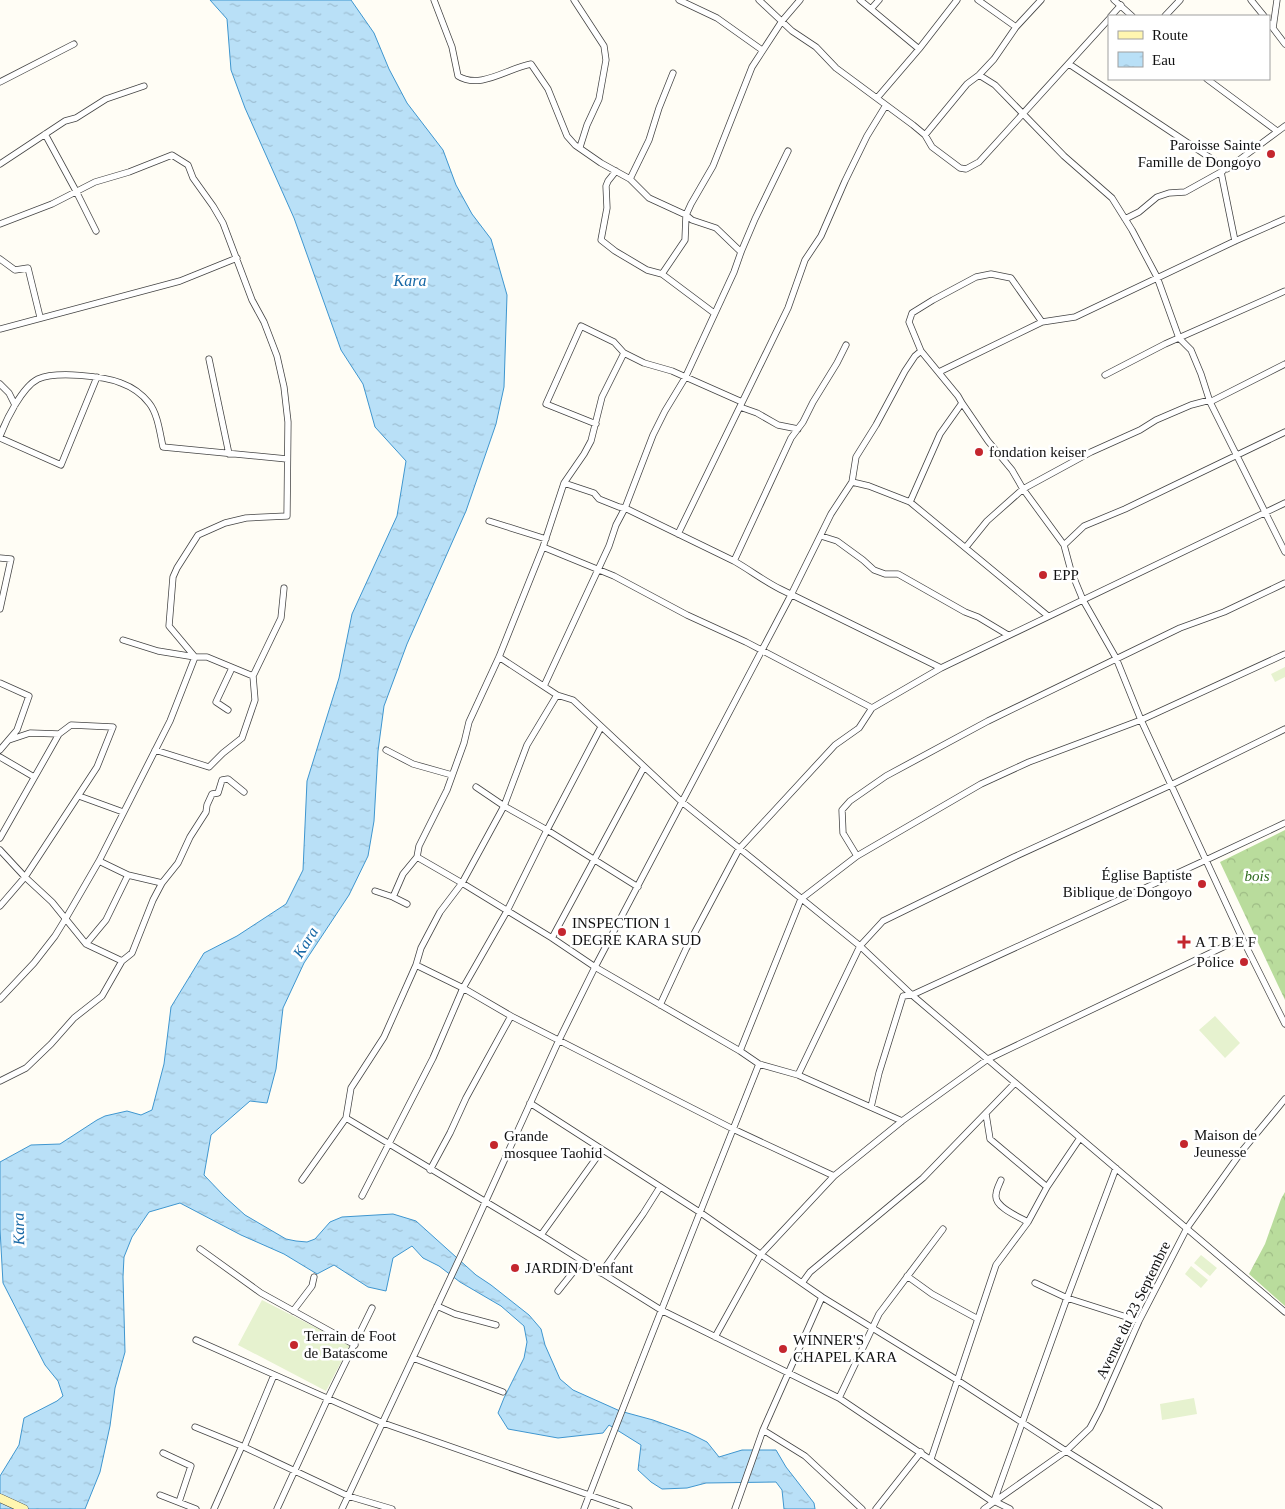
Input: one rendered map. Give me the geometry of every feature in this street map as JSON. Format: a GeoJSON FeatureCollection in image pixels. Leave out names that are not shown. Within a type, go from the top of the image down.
{"type":"FeatureCollection","features":[{"type":"Feature","properties":{"kind":"main road"},"geometry":{"type":"LineString","coordinates":[[0,1498],[24,1509]]}},
{"type":"Feature","properties":{"kind":"street"},"geometry":{"type":"LineString","coordinates":[[434,0],[449,36],[458,76],[469,81],[480,81],[531,64],[548,89],[567,136],[576,145],[601,163],[630,179],[649,198],[699,223],[716,228],[740,252]]}},
{"type":"Feature","properties":{"kind":"street"},"geometry":{"type":"LineString","coordinates":[[574,0],[604,46],[606,60],[599,99],[587,125],[580,147]]}},
{"type":"Feature","properties":{"kind":"street"},"geometry":{"type":"LineString","coordinates":[[679,0],[717,18],[762,50]]}},
{"type":"Feature","properties":{"kind":"street"},"geometry":{"type":"LineString","coordinates":[[759,0],[792,31],[816,47],[836,68],[925,135],[932,147],[953,164],[966,169],[979,162],[1108,20]]}},
{"type":"Feature","properties":{"kind":"street"},"geometry":{"type":"LineString","coordinates":[[662,274],[685,240],[686,216],[713,166],[752,66],[782,20],[800,0]]}},
{"type":"Feature","properties":{"kind":"street"},"geometry":{"type":"LineString","coordinates":[[860,0],[920,49]]}},
{"type":"Feature","properties":{"kind":"street"},"geometry":{"type":"LineString","coordinates":[[871,9],[879,0]]}},
{"type":"Feature","properties":{"kind":"street"},"geometry":{"type":"LineString","coordinates":[[877,98],[920,49],[957,0]]}},
{"type":"Feature","properties":{"kind":"street"},"geometry":{"type":"LineString","coordinates":[[978,0],[1016,27]]}},
{"type":"Feature","properties":{"kind":"street"},"geometry":{"type":"LineString","coordinates":[[925,135],[967,84],[979,75],[1002,49],[1016,27],[1041,0]]}},
{"type":"Feature","properties":{"kind":"street"},"geometry":{"type":"LineString","coordinates":[[1114,0],[1131,15]]}},
{"type":"Feature","properties":{"kind":"street"},"geometry":{"type":"LineString","coordinates":[[1166,15],[1180,0]]}},
{"type":"Feature","properties":{"kind":"street"},"geometry":{"type":"LineString","coordinates":[[1251,0],[1263,15]]}},
{"type":"Feature","properties":{"kind":"street"},"geometry":{"type":"LineString","coordinates":[[1273,28],[1277,0]]}},
{"type":"Feature","properties":{"kind":"street"},"geometry":{"type":"LineString","coordinates":[[1113,15],[1121,6]]}},
{"type":"Feature","properties":{"kind":"street"},"geometry":{"type":"LineString","coordinates":[[1270,24],[1285,44]]}},
{"type":"Feature","properties":{"kind":"street"},"geometry":{"type":"LineString","coordinates":[[0,82],[74,44]]}},
{"type":"Feature","properties":{"kind":"street"},"geometry":{"type":"LineString","coordinates":[[1069,64],[1228,169]]}},
{"type":"Feature","properties":{"kind":"street"},"geometry":{"type":"LineString","coordinates":[[630,179],[647,146],[673,73]]}},
{"type":"Feature","properties":{"kind":"street"},"geometry":{"type":"LineString","coordinates":[[979,75],[995,85],[1064,156],[1112,198],[1157,277],[1179,338],[1191,350],[1202,374],[1210,401],[1285,552]]}},
{"type":"Feature","properties":{"kind":"street"},"geometry":{"type":"LineString","coordinates":[[1208,80],[1277,132]]}},
{"type":"Feature","properties":{"kind":"street"},"geometry":{"type":"LineString","coordinates":[[0,164],[65,121],[76,118],[106,99],[144,86]]}},
{"type":"Feature","properties":{"kind":"street"},"geometry":{"type":"LineString","coordinates":[[678,534],[788,308],[805,260],[820,236],[867,136],[886,106]]}},
{"type":"Feature","properties":{"kind":"street"},"geometry":{"type":"LineString","coordinates":[[1125,219],[1139,212],[1157,197],[1169,192],[1185,192],[1228,169],[1285,126]]}},
{"type":"Feature","properties":{"kind":"street"},"geometry":{"type":"LineString","coordinates":[[45,134],[96,231]]}},
{"type":"Feature","properties":{"kind":"street"},"geometry":{"type":"LineString","coordinates":[[544,686],[625,508],[654,435],[665,411],[685,378],[734,272],[740,252],[788,151]]}},
{"type":"Feature","properties":{"kind":"street"},"geometry":{"type":"LineString","coordinates":[[0,224],[52,204],[95,182],[129,172],[172,155],[188,165],[193,178],[223,223],[252,300],[264,322],[277,356],[284,387],[288,422],[287,516],[246,518],[225,523],[198,535],[173,577],[169,626],[195,657]]}},
{"type":"Feature","properties":{"kind":"street"},"geometry":{"type":"LineString","coordinates":[[616,171],[606,186],[607,208],[601,240],[615,251],[647,270],[662,274],[714,313]]}},
{"type":"Feature","properties":{"kind":"street"},"geometry":{"type":"LineString","coordinates":[[1221,172],[1235,240]]}},
{"type":"Feature","properties":{"kind":"street"},"geometry":{"type":"LineString","coordinates":[[939,372],[1042,322],[1075,317],[1235,240],[1285,219]]}},
{"type":"Feature","properties":{"kind":"street"},"geometry":{"type":"LineString","coordinates":[[0,329],[180,281],[237,258]]}},
{"type":"Feature","properties":{"kind":"street"},"geometry":{"type":"LineString","coordinates":[[0,259],[15,270],[28,268],[40,317]]}},
{"type":"Feature","properties":{"kind":"street"},"geometry":{"type":"LineString","coordinates":[[1042,322],[1011,278],[991,274],[976,277],[932,300],[912,313],[908,322],[921,350],[958,396],[1064,545],[1071,571],[1083,600],[1116,658],[1141,720],[1171,785],[1242,938],[1285,1024]]}},
{"type":"Feature","properties":{"kind":"street"},"geometry":{"type":"LineString","coordinates":[[1105,375],[1179,338],[1285,291]]}},
{"type":"Feature","properties":{"kind":"street"},"geometry":{"type":"LineString","coordinates":[[596,424],[546,404],[581,326],[614,342],[624,353],[644,363],[672,371],[741,404],[778,425],[798,429]]}},
{"type":"Feature","properties":{"kind":"street"},"geometry":{"type":"LineString","coordinates":[[734,561],[790,438],[798,429],[846,345]]}},
{"type":"Feature","properties":{"kind":"street"},"geometry":{"type":"LineString","coordinates":[[342,1509],[486,1203],[559,1040],[595,967],[791,595],[831,514],[852,482],[856,457],[876,425],[905,371],[921,350]]}},
{"type":"Feature","properties":{"kind":"street"},"geometry":{"type":"LineString","coordinates":[[393,897],[403,874],[417,857],[419,846],[447,790],[464,743],[469,722],[500,657],[546,539],[564,483],[591,441],[602,397],[624,353]]}},
{"type":"Feature","properties":{"kind":"street"},"geometry":{"type":"LineString","coordinates":[[209,359],[229,454]]}},
{"type":"Feature","properties":{"kind":"street"},"geometry":{"type":"LineString","coordinates":[[966,547],[987,521],[1023,489],[1092,452],[1140,430],[1156,420],[1191,405],[1210,401],[1285,364]]}},
{"type":"Feature","properties":{"kind":"street"},"geometry":{"type":"LineString","coordinates":[[98,377],[61,465],[0,437],[15,405],[25,391],[38,379],[60,376],[98,377],[120,382],[142,395],[151,405],[163,447],[287,459]]}},
{"type":"Feature","properties":{"kind":"street"},"geometry":{"type":"LineString","coordinates":[[0,384],[10,393],[15,405]]}},
{"type":"Feature","properties":{"kind":"street"},"geometry":{"type":"LineString","coordinates":[[910,502],[940,434],[962,402]]}},
{"type":"Feature","properties":{"kind":"street"},"geometry":{"type":"LineString","coordinates":[[1064,545],[1084,526],[1126,509],[1285,432]]}},
{"type":"Feature","properties":{"kind":"street"},"geometry":{"type":"LineString","coordinates":[[852,482],[869,486],[910,502],[1048,616]]}},
{"type":"Feature","properties":{"kind":"street"},"geometry":{"type":"LineString","coordinates":[[564,483],[594,492],[599,499],[625,508],[734,561],[750,570],[762,580],[791,595],[941,668]]}},
{"type":"Feature","properties":{"kind":"street"},"geometry":{"type":"LineString","coordinates":[[660,1005],[686,949],[739,849],[835,745],[859,728],[872,708],[941,668],[1285,503]]}},
{"type":"Feature","properties":{"kind":"street"},"geometry":{"type":"LineString","coordinates":[[489,521],[546,539]]}},
{"type":"Feature","properties":{"kind":"street"},"geometry":{"type":"LineString","coordinates":[[821,536],[837,541],[874,570],[885,574],[898,574],[1008,635]]}},
{"type":"Feature","properties":{"kind":"street"},"geometry":{"type":"LineString","coordinates":[[543,547],[598,569],[872,708]]}},
{"type":"Feature","properties":{"kind":"street"},"geometry":{"type":"LineString","coordinates":[[0,558],[11,559],[0,609]]}},
{"type":"Feature","properties":{"kind":"street"},"geometry":{"type":"LineString","coordinates":[[856,856],[843,833],[842,810],[850,801],[886,776],[979,725],[1116,658],[1180,628],[1224,612],[1285,583]]}},
{"type":"Feature","properties":{"kind":"street"},"geometry":{"type":"LineString","coordinates":[[155,750],[209,767],[242,738],[255,700],[253,676],[281,618],[284,588]]}},
{"type":"Feature","properties":{"kind":"street"},"geometry":{"type":"LineString","coordinates":[[123,640],[158,650],[195,657],[208,657],[253,676]]}},
{"type":"Feature","properties":{"kind":"street"},"geometry":{"type":"LineString","coordinates":[[740,1051],[800,899],[856,856],[981,784],[1029,762],[1141,720],[1285,654]]}},
{"type":"Feature","properties":{"kind":"street"},"geometry":{"type":"LineString","coordinates":[[0,999],[34,963],[55,936],[99,861],[122,812],[170,721],[195,657]]}},
{"type":"Feature","properties":{"kind":"street"},"geometry":{"type":"LineString","coordinates":[[500,657],[557,695],[573,700],[682,802],[860,946],[912,995],[1285,1312]]}},
{"type":"Feature","properties":{"kind":"street"},"geometry":{"type":"LineString","coordinates":[[228,710],[216,702],[232,668]]}},
{"type":"Feature","properties":{"kind":"street"},"geometry":{"type":"LineString","coordinates":[[0,682],[29,696],[17,730],[0,750]]}},
{"type":"Feature","properties":{"kind":"street"},"geometry":{"type":"LineString","coordinates":[[302,1180],[346,1118],[351,1088],[384,1037],[416,965],[420,948],[440,912],[462,883],[504,806],[527,745],[557,695]]}},
{"type":"Feature","properties":{"kind":"street"},"geometry":{"type":"LineString","coordinates":[[0,838],[59,734],[71,726],[113,727],[97,767],[79,796],[63,817],[25,877],[0,906]]}},
{"type":"Feature","properties":{"kind":"street"},"geometry":{"type":"LineString","coordinates":[[362,1196],[433,1058],[463,988],[507,912],[601,727]]}},
{"type":"Feature","properties":{"kind":"street"},"geometry":{"type":"LineString","coordinates":[[798,1075],[860,946],[884,922],[1014,857],[1171,785],[1285,729]]}},
{"type":"Feature","properties":{"kind":"street"},"geometry":{"type":"LineString","coordinates":[[9,740],[30,733],[59,734]]}},
{"type":"Feature","properties":{"kind":"street"},"geometry":{"type":"LineString","coordinates":[[386,750],[413,764],[452,775]]}},
{"type":"Feature","properties":{"kind":"street"},"geometry":{"type":"LineString","coordinates":[[0,758],[34,776]]}},
{"type":"Feature","properties":{"kind":"street"},"geometry":{"type":"LineString","coordinates":[[552,938],[644,767]]}},
{"type":"Feature","properties":{"kind":"street"},"geometry":{"type":"LineString","coordinates":[[0,1081],[26,1068],[74,1018],[102,996],[122,961],[132,953],[153,900],[162,883],[178,863],[190,837],[206,812],[212,794],[218,792],[222,780],[228,779],[244,792]]}},
{"type":"Feature","properties":{"kind":"street"},"geometry":{"type":"LineString","coordinates":[[476,787],[638,887]]}},
{"type":"Feature","properties":{"kind":"street"},"geometry":{"type":"LineString","coordinates":[[79,796],[122,812]]}},
{"type":"Feature","properties":{"kind":"street"},"geometry":{"type":"LineString","coordinates":[[871,1107],[879,1073],[903,996],[912,995],[1285,822]]}},
{"type":"Feature","properties":{"kind":"street"},"geometry":{"type":"LineString","coordinates":[[0,850],[66,918],[86,944],[122,961]]}},
{"type":"Feature","properties":{"kind":"street"},"geometry":{"type":"LineString","coordinates":[[417,857],[552,938],[595,967],[740,1051],[759,1064],[798,1075],[902,1121]]}},
{"type":"Feature","properties":{"kind":"street"},"geometry":{"type":"LineString","coordinates":[[99,861],[128,875],[162,883]]}},
{"type":"Feature","properties":{"kind":"street"},"geometry":{"type":"LineString","coordinates":[[86,944],[106,920],[128,875]]}},
{"type":"Feature","properties":{"kind":"street"},"geometry":{"type":"LineString","coordinates":[[375,891],[407,904]]}},
{"type":"Feature","properties":{"kind":"street"},"geometry":{"type":"LineString","coordinates":[[715,1337],[761,1254],[834,1176],[902,1121],[988,1059],[1242,938]]}},
{"type":"Feature","properties":{"kind":"street"},"geometry":{"type":"LineString","coordinates":[[416,965],[463,988],[511,1016],[733,1129],[834,1176]]}},
{"type":"Feature","properties":{"kind":"street"},"geometry":{"type":"LineString","coordinates":[[430,1170],[466,1098],[511,1016]]}},
{"type":"Feature","properties":{"kind":"street"},"geometry":{"type":"LineString","coordinates":[[584,1509],[759,1064]]}},
{"type":"Feature","properties":{"kind":"street"},"geometry":{"type":"LineString","coordinates":[[802,1283],[810,1272],[923,1178],[1015,1083]]}},
{"type":"Feature","properties":{"kind":"street","name":"Avenue du 23 Septembre"},"geometry":{"type":"LineString","coordinates":[[984,1509],[1066,1451],[1090,1428],[1139,1321],[1188,1228],[1242,1151],[1285,1099]]}},
{"type":"Feature","properties":{"kind":"street"},"geometry":{"type":"LineString","coordinates":[[530,1103],[701,1214],[822,1297],[957,1380],[1158,1509]]}},
{"type":"Feature","properties":{"kind":"street"},"geometry":{"type":"LineString","coordinates":[[986,1114],[990,1139],[1047,1187]]}},
{"type":"Feature","properties":{"kind":"street"},"geometry":{"type":"LineString","coordinates":[[346,1118],[388,1145],[541,1235],[661,1310],[839,1398],[994,1501],[1010,1509]]}},
{"type":"Feature","properties":{"kind":"street"},"geometry":{"type":"LineString","coordinates":[[931,1459],[996,1265],[1028,1222],[1047,1187],[1080,1138]]}},
{"type":"Feature","properties":{"kind":"street"},"geometry":{"type":"LineString","coordinates":[[541,1235],[602,1150]]}},
{"type":"Feature","properties":{"kind":"street"},"geometry":{"type":"LineString","coordinates":[[994,1501],[1021,1422],[1116,1168]]}},
{"type":"Feature","properties":{"kind":"street"},"geometry":{"type":"LineString","coordinates":[[1001,1180],[995,1196],[997,1202],[1006,1210],[1028,1222]]}},
{"type":"Feature","properties":{"kind":"street"},"geometry":{"type":"LineString","coordinates":[[601,1273],[660,1187]]}},
{"type":"Feature","properties":{"kind":"street"},"geometry":{"type":"LineString","coordinates":[[839,1398],[879,1314],[944,1228]]}},
{"type":"Feature","properties":{"kind":"street"},"geometry":{"type":"LineString","coordinates":[[200,1249],[261,1294],[355,1345]]}},
{"type":"Feature","properties":{"kind":"street"},"geometry":{"type":"LineString","coordinates":[[558,1292],[582,1261]]}},
{"type":"Feature","properties":{"kind":"street"},"geometry":{"type":"LineString","coordinates":[[907,1276],[932,1294],[978,1319]]}},
{"type":"Feature","properties":{"kind":"street"},"geometry":{"type":"LineString","coordinates":[[293,1311],[312,1286],[314,1277]]}},
{"type":"Feature","properties":{"kind":"street"},"geometry":{"type":"LineString","coordinates":[[1035,1283],[1067,1298],[1139,1321]]}},
{"type":"Feature","properties":{"kind":"street"},"geometry":{"type":"LineString","coordinates":[[734,1509],[763,1430],[822,1297]]}},
{"type":"Feature","properties":{"kind":"street"},"geometry":{"type":"LineString","coordinates":[[437,1306],[455,1314],[496,1325]]}},
{"type":"Feature","properties":{"kind":"street"},"geometry":{"type":"LineString","coordinates":[[277,1509],[372,1308]]}},
{"type":"Feature","properties":{"kind":"street"},"geometry":{"type":"LineString","coordinates":[[196,1340],[383,1423],[629,1509]]}},
{"type":"Feature","properties":{"kind":"street"},"geometry":{"type":"LineString","coordinates":[[413,1358],[503,1392]]}},
{"type":"Feature","properties":{"kind":"street"},"geometry":{"type":"LineString","coordinates":[[214,1509],[274,1375]]}},
{"type":"Feature","properties":{"kind":"street"},"geometry":{"type":"LineString","coordinates":[[195,1427],[243,1446],[348,1496],[392,1509]]}},
{"type":"Feature","properties":{"kind":"street"},"geometry":{"type":"LineString","coordinates":[[763,1430],[806,1456],[862,1509]]}},
{"type":"Feature","properties":{"kind":"street"},"geometry":{"type":"LineString","coordinates":[[876,1509],[921,1452]]}},
{"type":"Feature","properties":{"kind":"street"},"geometry":{"type":"LineString","coordinates":[[163,1454],[192,1466],[179,1502]]}},
{"type":"Feature","properties":{"kind":"street"},"geometry":{"type":"LineString","coordinates":[[160,1495],[196,1509]]}},
{"type":"Feature","properties":{"kind":"green space"},"geometry":{"type":"Polygon","coordinates":[[[1285,667],[1285,677],[1275,682],[1271,674],[1285,667]]]}},
{"type":"Feature","properties":{"kind":"green space","name":"bois"},"geometry":{"type":"Polygon","coordinates":[[[1285,830],[1285,1000],[1220,862],[1285,830]]]}},
{"type":"Feature","properties":{"kind":"green space"},"geometry":{"type":"Polygon","coordinates":[[[1215,1016],[1240,1043],[1225,1058],[1199,1030],[1215,1016]]]}},
{"type":"Feature","properties":{"kind":"green space"},"geometry":{"type":"Polygon","coordinates":[[[1285,1192],[1285,1306],[1249,1274],[1265,1244],[1285,1192]]]}},
{"type":"Feature","properties":{"kind":"green space"},"geometry":{"type":"Polygon","coordinates":[[[1201,1255],[1217,1268],[1210,1276],[1194,1263],[1201,1255]]]}},
{"type":"Feature","properties":{"kind":"green space"},"geometry":{"type":"Polygon","coordinates":[[[1191,1266],[1208,1280],[1201,1288],[1185,1274],[1191,1266]]]}},
{"type":"Feature","properties":{"kind":"green space","name":"Terrain de Foot de Batascome"},"geometry":{"type":"Polygon","coordinates":[[[262,1300],[350,1345],[326,1391],[238,1345],[262,1300]]]}},
{"type":"Feature","properties":{"kind":"green space"},"geometry":{"type":"Polygon","coordinates":[[[1194,1398],[1197,1414],[1162,1420],[1160,1404],[1194,1398]]]}},
{"type":"Feature","properties":{"kind":"water","name":"Kara"},"geometry":{"type":"Polygon","coordinates":[[[210,0],[351,0],[374,33],[389,69],[407,103],[443,150],[456,185],[472,214],[491,239],[507,295],[504,387],[496,424],[466,511],[407,644],[384,706],[378,751],[374,821],[368,856],[349,895],[304,963],[283,1008],[276,1069],[267,1103],[250,1101],[211,1135],[204,1175],[245,1215],[286,1239],[307,1242],[315,1239],[330,1222],[342,1217],[393,1214],[416,1221],[476,1275],[529,1315],[541,1329],[545,1345],[560,1379],[573,1390],[620,1411],[689,1433],[707,1442],[719,1457],[742,1450],[776,1450],[786,1467],[814,1503],[815,1509],[784,1509],[782,1490],[776,1482],[706,1483],[687,1488],[662,1489],[638,1470],[641,1445],[609,1425],[603,1433],[558,1438],[508,1429],[498,1413],[524,1358],[527,1342],[524,1326],[501,1306],[460,1282],[439,1266],[423,1258],[412,1246],[393,1258],[386,1291],[368,1287],[334,1265],[317,1274],[284,1254],[241,1235],[180,1203],[149,1212],[132,1237],[124,1257],[125,1352],[115,1388],[110,1426],[100,1472],[85,1509],[0,1509],[0,1476],[19,1445],[24,1418],[63,1396],[58,1381],[45,1365],[3,1283],[0,1229],[0,1162],[31,1145],[60,1144],[105,1116],[127,1111],[141,1115],[152,1110],[164,1064],[171,1007],[204,953],[237,936],[286,904],[303,870],[307,781],[339,678],[352,614],[397,516],[406,461],[375,427],[363,384],[341,350],[294,218],[245,108],[231,70],[227,19],[210,0]]]}},
{"type":"Feature","properties":{"kind":"place","name":"Paroisse Sainte Famille de Dongoyo"},"geometry":{"type":"Point","coordinates":[1271,154]}},
{"type":"Feature","properties":{"kind":"place","name":"fondation keiser"},"geometry":{"type":"Point","coordinates":[979,452]}},
{"type":"Feature","properties":{"kind":"place","name":"EPP"},"geometry":{"type":"Point","coordinates":[1043,575]}},
{"type":"Feature","properties":{"kind":"place","name":"Église Baptiste Biblique de Dongoyo"},"geometry":{"type":"Point","coordinates":[1202,884]}},
{"type":"Feature","properties":{"kind":"place","name":"INSPECTION 1 DEGRE KARA SUD"},"geometry":{"type":"Point","coordinates":[562,932]}},
{"type":"Feature","properties":{"kind":"place","name":"A T B E F"},"geometry":{"type":"Point","coordinates":[1184,942]}},
{"type":"Feature","properties":{"kind":"place","name":"Police"},"geometry":{"type":"Point","coordinates":[1244,962]}},
{"type":"Feature","properties":{"kind":"place","name":"Maison de Jeunesse"},"geometry":{"type":"Point","coordinates":[1184,1144]}},
{"type":"Feature","properties":{"kind":"place","name":"Grande mosquee Taohid"},"geometry":{"type":"Point","coordinates":[494,1145]}},
{"type":"Feature","properties":{"kind":"place","name":"JARDIN D'enfant"},"geometry":{"type":"Point","coordinates":[515,1268]}},
{"type":"Feature","properties":{"kind":"place","name":"Terrain de Foot de Batascome"},"geometry":{"type":"Point","coordinates":[294,1345]}},
{"type":"Feature","properties":{"kind":"place","name":"WINNER'S CHAPEL KARA"},"geometry":{"type":"Point","coordinates":[783,1349]}}]}
